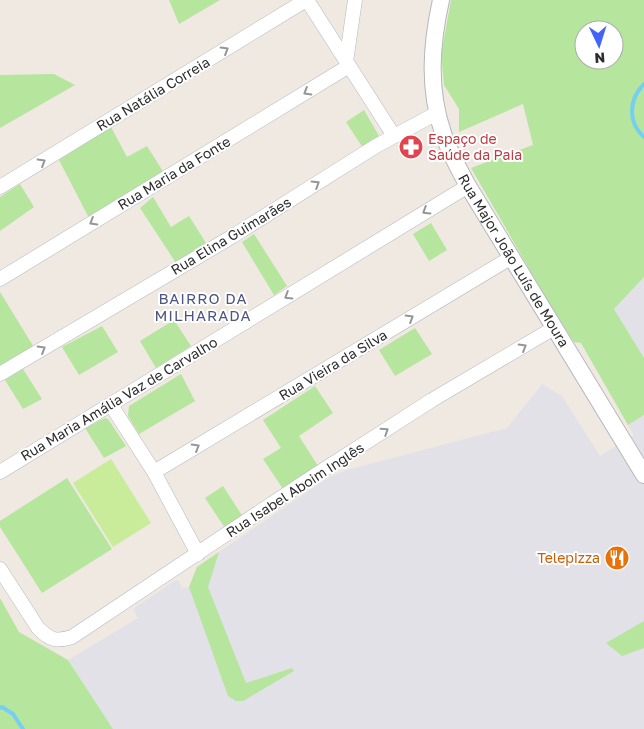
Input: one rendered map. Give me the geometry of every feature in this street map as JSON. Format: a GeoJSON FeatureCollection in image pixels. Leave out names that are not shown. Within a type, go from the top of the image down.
{"type":"FeatureCollection","features":[{"type":"Feature","properties":{"kind":"street"},"geometry":{"type":"LineString","coordinates":[[307,0],[394,136]]}},
{"type":"Feature","properties":{"kind":"street","name":"Rua Natália Correia"},"geometry":{"type":"LineString","coordinates":[[0,187],[307,0]]}},
{"type":"Feature","properties":{"kind":"street"},"geometry":{"type":"LineString","coordinates":[[347,64],[355,0]]}},
{"type":"Feature","properties":{"kind":"street","name":"Rua Major João Luís de Moura"},"geometry":{"type":"LineString","coordinates":[[441,0],[432,49],[433,92],[443,135],[468,186],[644,476]]}},
{"type":"Feature","properties":{"kind":"street","name":"Rua Maria da Fonte"},"geometry":{"type":"LineString","coordinates":[[0,279],[347,64]]}},
{"type":"Feature","properties":{"kind":"street","name":"Rua Elina Guimarães"},"geometry":{"type":"LineString","coordinates":[[0,374],[217,245],[394,136],[437,113]]}},
{"type":"Feature","properties":{"kind":"street","name":"Rua Maria Amália Vaz de Carvalho"},"geometry":{"type":"LineString","coordinates":[[0,472],[468,186]]}},
{"type":"Feature","properties":{"kind":"street","name":"Rua Vieira da Silva"},"geometry":{"type":"LineString","coordinates":[[154,472],[512,257]]}},
{"type":"Feature","properties":{"kind":"street","name":"Rua Isabel Aboim Inglês"},"geometry":{"type":"LineString","coordinates":[[0,569],[38,628],[46,636],[60,640],[72,637],[424,405],[554,328]]}},
{"type":"Feature","properties":{"kind":"street"},"geometry":{"type":"LineString","coordinates":[[111,405],[154,472],[198,554]]}},
{"type":"Feature","properties":{"kind":"shaded area"},"geometry":{"type":"Polygon","coordinates":[[[644,277],[644,358],[614,309],[644,277]]]}},
{"type":"Feature","properties":{"kind":"shaded area"},"geometry":{"type":"Polygon","coordinates":[[[542,384],[562,396],[600,456],[634,435],[628,425],[644,415],[644,729],[113,729],[68,660],[138,618],[133,609],[174,581],[178,580],[182,588],[189,587],[197,567],[329,477],[347,470],[507,428],[542,384]]]}},
{"type":"Feature","properties":{"kind":"green space"},"geometry":{"type":"Polygon","coordinates":[[[169,0],[220,0],[179,24],[169,0]]]}},
{"type":"Feature","properties":{"kind":"green space"},"geometry":{"type":"Polygon","coordinates":[[[451,0],[644,0],[644,277],[614,309],[644,358],[644,415],[628,425],[581,343],[574,342],[546,298],[471,168],[533,145],[523,104],[459,132],[459,109],[444,85],[441,55],[451,0]]]}},
{"type":"Feature","properties":{"kind":"green space"},"geometry":{"type":"Polygon","coordinates":[[[54,74],[75,85],[0,128],[0,75],[54,74]]]}},
{"type":"Feature","properties":{"kind":"green space"},"geometry":{"type":"Polygon","coordinates":[[[364,110],[379,136],[378,139],[363,148],[346,122],[364,110]]]}},
{"type":"Feature","properties":{"kind":"green space"},"geometry":{"type":"Polygon","coordinates":[[[111,127],[127,157],[147,146],[164,173],[89,218],[59,160],[111,127]]]}},
{"type":"Feature","properties":{"kind":"green space"},"geometry":{"type":"Polygon","coordinates":[[[20,184],[34,207],[0,231],[0,197],[20,184]]]}},
{"type":"Feature","properties":{"kind":"green space"},"geometry":{"type":"Polygon","coordinates":[[[153,197],[171,227],[189,216],[206,243],[176,263],[140,208],[153,197]]]}},
{"type":"Feature","properties":{"kind":"green space"},"geometry":{"type":"Polygon","coordinates":[[[431,223],[447,250],[429,261],[413,234],[431,223]]]}},
{"type":"Feature","properties":{"kind":"green space"},"geometry":{"type":"Polygon","coordinates":[[[254,234],[287,286],[274,295],[242,242],[254,234]]]}},
{"type":"Feature","properties":{"kind":"green space"},"geometry":{"type":"Polygon","coordinates":[[[0,292],[35,349],[0,368],[0,292]]]}},
{"type":"Feature","properties":{"kind":"green space"},"geometry":{"type":"Polygon","coordinates":[[[174,320],[191,346],[156,368],[140,341],[174,320]]]}},
{"type":"Feature","properties":{"kind":"green space"},"geometry":{"type":"Polygon","coordinates":[[[102,326],[118,352],[79,375],[62,347],[102,326]]]}},
{"type":"Feature","properties":{"kind":"green space"},"geometry":{"type":"Polygon","coordinates":[[[415,328],[432,354],[395,376],[379,350],[415,328]]]}},
{"type":"Feature","properties":{"kind":"green space"},"geometry":{"type":"Polygon","coordinates":[[[23,369],[42,399],[23,409],[5,380],[23,369]]]}},
{"type":"Feature","properties":{"kind":"green space"},"geometry":{"type":"Polygon","coordinates":[[[181,374],[195,401],[139,434],[128,416],[129,406],[181,374]]]}},
{"type":"Feature","properties":{"kind":"green space"},"geometry":{"type":"Polygon","coordinates":[[[315,386],[333,413],[299,436],[318,466],[283,489],[263,459],[281,448],[263,420],[315,386]]]}},
{"type":"Feature","properties":{"kind":"green space"},"geometry":{"type":"Polygon","coordinates":[[[105,418],[108,419],[126,446],[104,458],[85,428],[105,418]]]}},
{"type":"Feature","properties":{"kind":"green space"},"geometry":{"type":"Polygon","coordinates":[[[111,459],[151,523],[113,547],[73,483],[111,459]]]}},
{"type":"Feature","properties":{"kind":"green space"},"geometry":{"type":"Polygon","coordinates":[[[67,478],[112,549],[42,593],[0,527],[0,521],[67,478]]]}},
{"type":"Feature","properties":{"kind":"green space"},"geometry":{"type":"Polygon","coordinates":[[[223,486],[243,517],[225,528],[205,498],[223,486]]]}},
{"type":"Feature","properties":{"kind":"green space"},"geometry":{"type":"Polygon","coordinates":[[[219,552],[208,587],[246,683],[292,668],[294,671],[243,701],[236,701],[228,696],[189,587],[197,567],[219,552]]]}},
{"type":"Feature","properties":{"kind":"green space"},"geometry":{"type":"Polygon","coordinates":[[[0,598],[19,632],[68,660],[113,729],[0,729],[0,598]]]}},
{"type":"Feature","properties":{"kind":"green space"},"geometry":{"type":"Polygon","coordinates":[[[644,621],[644,648],[622,656],[606,643],[644,621]]]}},
{"type":"Feature","properties":{"kind":"waterway"},"geometry":{"type":"LineString","coordinates":[[644,84],[635,96],[632,110],[635,124],[644,137]]}},
{"type":"Feature","properties":{"kind":"waterway"},"geometry":{"type":"LineString","coordinates":[[0,708],[2,707],[13,714],[23,729]]}},
{"type":"Feature","properties":{"kind":"place","name":"Espaço de Saúde da Paia"},"geometry":{"type":"Point","coordinates":[411,147]}},
{"type":"Feature","properties":{"kind":"place","name":"Telepizza"},"geometry":{"type":"Point","coordinates":[617,558]}},
{"type":"Feature","properties":{"kind":"district","name":"BAIRRO DA MILHARADA"},"geometry":{"type":"Point","coordinates":[203,308]}}]}
